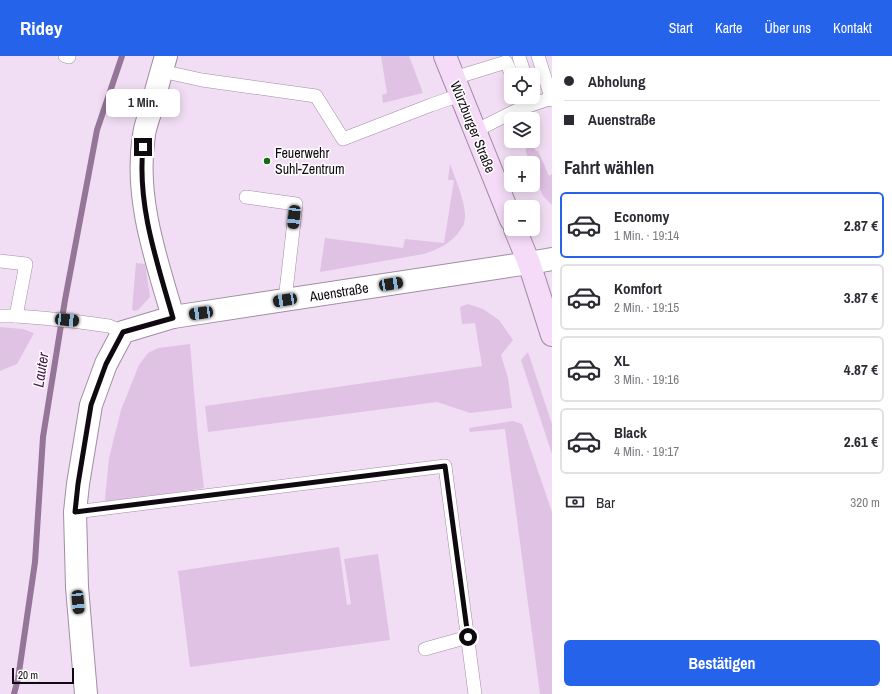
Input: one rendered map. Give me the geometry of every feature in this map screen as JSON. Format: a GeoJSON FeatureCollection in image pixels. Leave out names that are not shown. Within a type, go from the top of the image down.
{"type":"FeatureCollection","features":[{"type":"Feature","properties":{"kind":"main road","name":"Würzburger Straße"},"geometry":{"type":"LineString","coordinates":[[444,56],[504,203]]}},
{"type":"Feature","properties":{"kind":"main road"},"geometry":{"type":"LineString","coordinates":[[518,236],[529,263],[552,335]]}},
{"type":"Feature","properties":{"kind":"street"},"geometry":{"type":"LineString","coordinates":[[164,64],[144,134],[142,182],[147,224],[173,318]]}},
{"type":"Feature","properties":{"kind":"street","name":"Auenstraße"},"geometry":{"type":"LineString","coordinates":[[123,332],[173,318],[552,259]]}},
{"type":"Feature","properties":{"kind":"street"},"geometry":{"type":"LineString","coordinates":[[86,694],[77,587],[75,512],[91,405],[106,364],[123,332]]}},
{"type":"Feature","properties":{"kind":"lane"},"geometry":{"type":"LineString","coordinates":[[538,56],[552,99],[540,100]]}},
{"type":"Feature","properties":{"kind":"lane"},"geometry":{"type":"LineString","coordinates":[[164,64],[202,80],[316,96],[343,139],[431,105],[457,87],[506,62],[521,57],[523,68]]}},
{"type":"Feature","properties":{"kind":"lane"},"geometry":{"type":"LineString","coordinates":[[506,62],[509,68]]}},
{"type":"Feature","properties":{"kind":"lane"},"geometry":{"type":"LineString","coordinates":[[475,131],[523,104]]}},
{"type":"Feature","properties":{"kind":"lane"},"geometry":{"type":"LineString","coordinates":[[246,197],[296,204],[285,300]]}},
{"type":"Feature","properties":{"kind":"lane"},"geometry":{"type":"LineString","coordinates":[[0,261],[26,264],[16,316]]}},
{"type":"Feature","properties":{"kind":"lane"},"geometry":{"type":"LineString","coordinates":[[0,316],[80,322],[109,326],[123,332]]}},
{"type":"Feature","properties":{"kind":"lane"},"geometry":{"type":"LineString","coordinates":[[75,512],[445,466],[475,694]]}},
{"type":"Feature","properties":{"kind":"lane"},"geometry":{"type":"LineString","coordinates":[[425,649],[468,637]]}},
{"type":"Feature","properties":{"kind":"shaded area"},"geometry":{"type":"Polygon","coordinates":[[[381,56],[409,56],[423,93],[383,103],[382,95],[387,93],[381,56]]]}},
{"type":"Feature","properties":{"kind":"shaded area"},"geometry":{"type":"Polygon","coordinates":[[[526,148],[534,148],[536,151],[538,151],[549,176],[552,174],[552,205],[543,196],[540,189],[540,156],[527,156],[526,148]]]}},
{"type":"Feature","properties":{"kind":"shaded area"},"geometry":{"type":"Polygon","coordinates":[[[450,164],[465,210],[464,224],[454,238],[440,248],[424,254],[320,272],[325,238],[403,248],[405,239],[444,243],[454,180],[448,180],[450,164]]]}},
{"type":"Feature","properties":{"kind":"shaded area"},"geometry":{"type":"Polygon","coordinates":[[[136,263],[145,264],[150,297],[138,310],[134,311],[132,309],[136,263]]]}},
{"type":"Feature","properties":{"kind":"shaded area"},"geometry":{"type":"Polygon","coordinates":[[[468,304],[483,309],[499,320],[513,340],[501,355],[508,378],[512,408],[470,413],[437,402],[208,432],[205,406],[482,366],[475,323],[462,324],[460,307],[468,304]]]}},
{"type":"Feature","properties":{"kind":"shaded area"},"geometry":{"type":"Polygon","coordinates":[[[0,327],[23,329],[34,333],[17,364],[0,371],[0,327]]]}},
{"type":"Feature","properties":{"kind":"shaded area"},"geometry":{"type":"Polygon","coordinates":[[[190,344],[204,488],[106,504],[105,500],[109,458],[121,410],[139,365],[148,353],[158,348],[190,344]]]}},
{"type":"Feature","properties":{"kind":"shaded area"},"geometry":{"type":"Polygon","coordinates":[[[528,352],[552,424],[552,454],[521,360],[528,352]]]}},
{"type":"Feature","properties":{"kind":"shaded area"},"geometry":{"type":"Polygon","coordinates":[[[513,421],[522,424],[552,512],[552,694],[540,694],[505,429],[470,432],[469,428],[513,421]]]}},
{"type":"Feature","properties":{"kind":"shaded area"},"geometry":{"type":"Polygon","coordinates":[[[339,547],[347,605],[351,604],[344,559],[378,554],[390,640],[190,667],[178,571],[339,547]]]}},
{"type":"Feature","properties":{"kind":"waterway","name":"Lauter"},"geometry":{"type":"LineString","coordinates":[[14,694],[18,679],[35,562],[43,437],[65,300],[97,130],[122,56]]}},
{"type":"Feature","properties":{"kind":"place","name":"Feuerwehr Suhl-Zentrum"},"geometry":{"type":"Point","coordinates":[267,161]}},
{"type":"Feature","properties":{"kind":"route"},"geometry":{"type":"LineString","coordinates":[[143,147],[142,182],[147,224],[173,318],[123,332],[106,364],[91,405],[75,512],[445,466],[468,637]]}}]}
